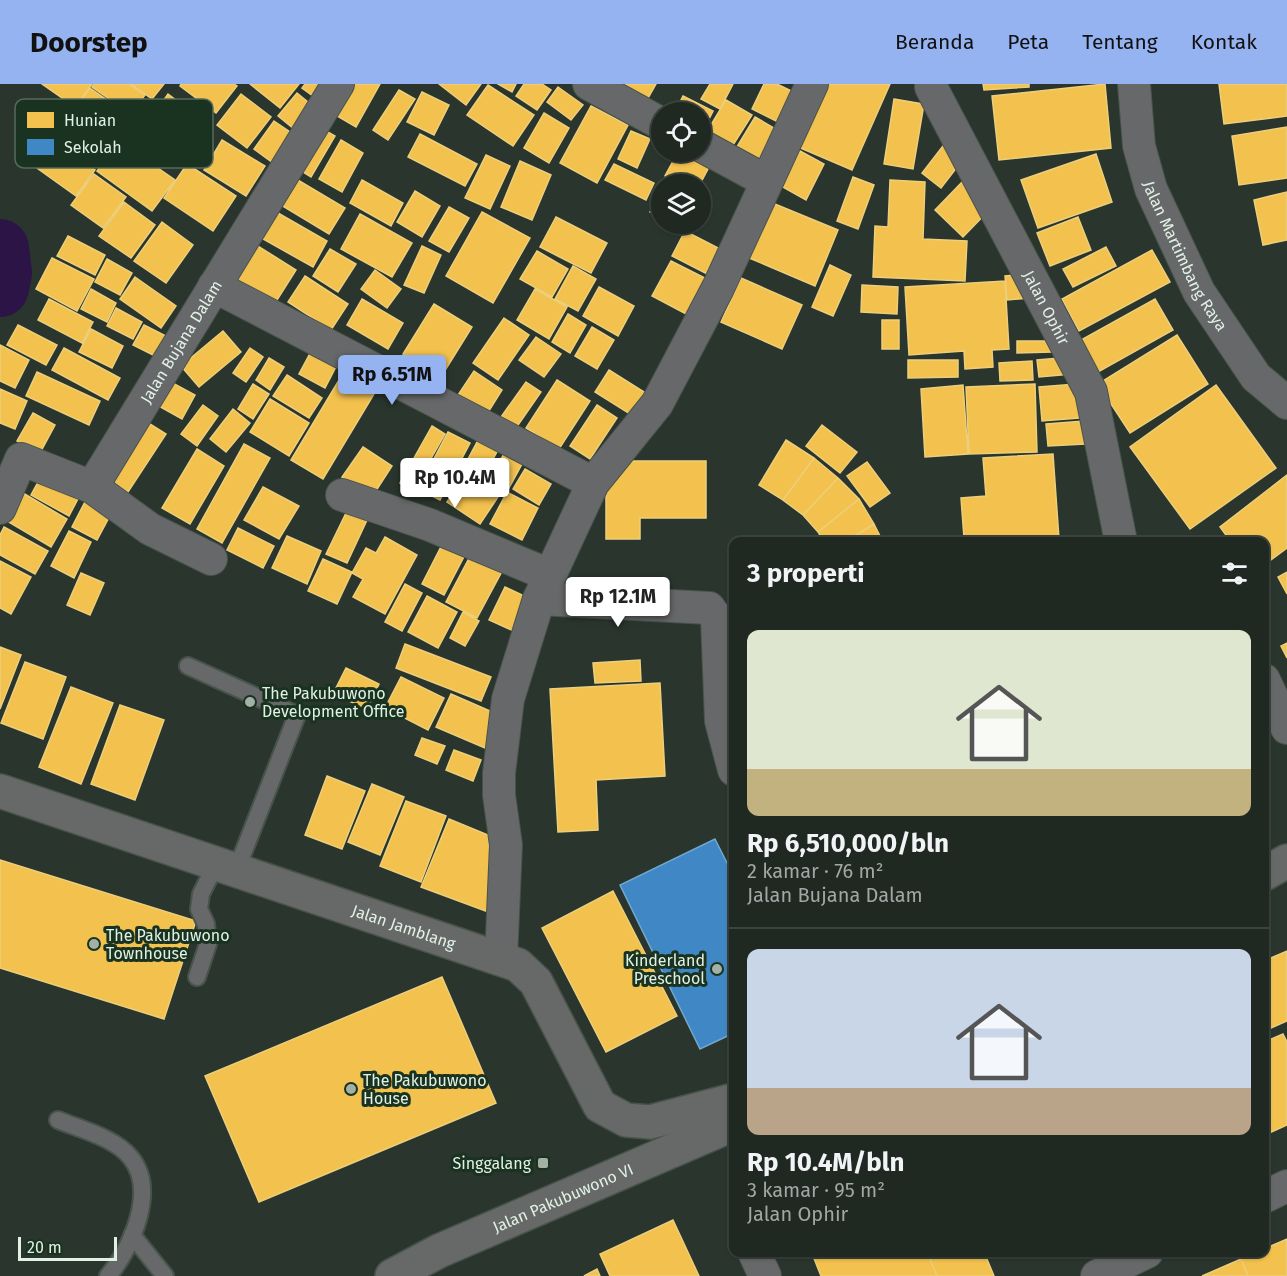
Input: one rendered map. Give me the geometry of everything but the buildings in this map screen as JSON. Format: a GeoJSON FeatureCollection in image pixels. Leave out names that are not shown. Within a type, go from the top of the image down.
{"type":"FeatureCollection","features":[{"type":"Feature","properties":{"kind":"main road","name":"Jalan Jamblang"},"geometry":{"type":"LineString","coordinates":[[0,791],[518,966],[536,982],[600,1106],[626,1120],[650,1122],[729,1101]]}},
{"type":"Feature","properties":{"kind":"main road"},"geometry":{"type":"LineString","coordinates":[[1269,871],[1287,861]]}},
{"type":"Feature","properties":{"kind":"main road"},"geometry":{"type":"LineString","coordinates":[[1269,884],[1287,881]]}},
{"type":"Feature","properties":{"kind":"main road","name":"Jalan Pakubuwono VI"},"geometry":{"type":"LineString","coordinates":[[392,1276],[439,1251],[729,1126]]}},
{"type":"Feature","properties":{"kind":"street","name":"Jalan Bujana Dalam"},"geometry":{"type":"LineString","coordinates":[[92,487],[338,84]]}},
{"type":"Feature","properties":{"kind":"street"},"geometry":{"type":"LineString","coordinates":[[589,84],[651,118]]}},
{"type":"Feature","properties":{"kind":"street"},"geometry":{"type":"LineString","coordinates":[[501,959],[506,845],[499,795],[499,773],[508,699],[544,587],[593,483],[657,404],[718,288],[812,84]]}},
{"type":"Feature","properties":{"kind":"street","name":"Jalan Martimbang Raya"},"geometry":{"type":"LineString","coordinates":[[1134,84],[1139,146],[1151,189],[1199,292],[1256,377],[1287,403]]}},
{"type":"Feature","properties":{"kind":"street","name":"Jalan Ophir"},"geometry":{"type":"LineString","coordinates":[[930,85],[1091,392],[1120,537]]}},
{"type":"Feature","properties":{"kind":"street"},"geometry":{"type":"LineString","coordinates":[[711,151],[766,181]]}},
{"type":"Feature","properties":{"kind":"street"},"geometry":{"type":"LineString","coordinates":[[214,286],[593,483]]}},
{"type":"Feature","properties":{"kind":"street"},"geometry":{"type":"LineString","coordinates":[[0,508],[10,455],[92,487],[150,529],[211,559]]}},
{"type":"Feature","properties":{"kind":"street"},"geometry":{"type":"LineString","coordinates":[[342,495],[430,525],[544,587],[708,608],[716,615],[721,722],[729,752]]}},
{"type":"Feature","properties":{"kind":"street"},"geometry":{"type":"LineString","coordinates":[[1269,690],[1287,728]]}},
{"type":"Feature","properties":{"kind":"street"},"geometry":{"type":"LineString","coordinates":[[1269,1195],[1287,1186]]}},
{"type":"Feature","properties":{"kind":"street"},"geometry":{"type":"LineString","coordinates":[[756,1257],[765,1276]]}},
{"type":"Feature","properties":{"kind":"street"},"geometry":{"type":"LineString","coordinates":[[1097,1276],[1137,1257]]}},
{"type":"Feature","properties":{"kind":"lane"},"geometry":{"type":"LineString","coordinates":[[188,666],[297,715],[226,867],[201,894],[199,909],[206,924],[208,944],[197,978]]}},
{"type":"Feature","properties":{"kind":"lane"},"geometry":{"type":"LineString","coordinates":[[58,1120],[111,1143],[131,1157],[143,1179],[139,1219],[123,1259],[108,1276]]}},
{"type":"Feature","properties":{"kind":"lane"},"geometry":{"type":"LineString","coordinates":[[132,1235],[165,1276]]}},
{"type":"Feature","properties":{"kind":"waterway"},"geometry":{"type":"LineString","coordinates":[[0,248],[3,273],[0,288]]}},
{"type":"Feature","properties":{"kind":"place","name":"The Pakubuwono Development Office"},"geometry":{"type":"Point","coordinates":[250,702]}},
{"type":"Feature","properties":{"kind":"place","name":"The Pakubuwono Townhouse"},"geometry":{"type":"Point","coordinates":[94,944]}},
{"type":"Feature","properties":{"kind":"place","name":"Kinderland Preschool"},"geometry":{"type":"Point","coordinates":[717,969]}},
{"type":"Feature","properties":{"kind":"place","name":"The Pakubuwono House"},"geometry":{"type":"Point","coordinates":[351,1089]}},
{"type":"Feature","properties":{"kind":"place","name":"Singgalang"},"geometry":{"type":"Point","coordinates":[543,1163]}}]}
